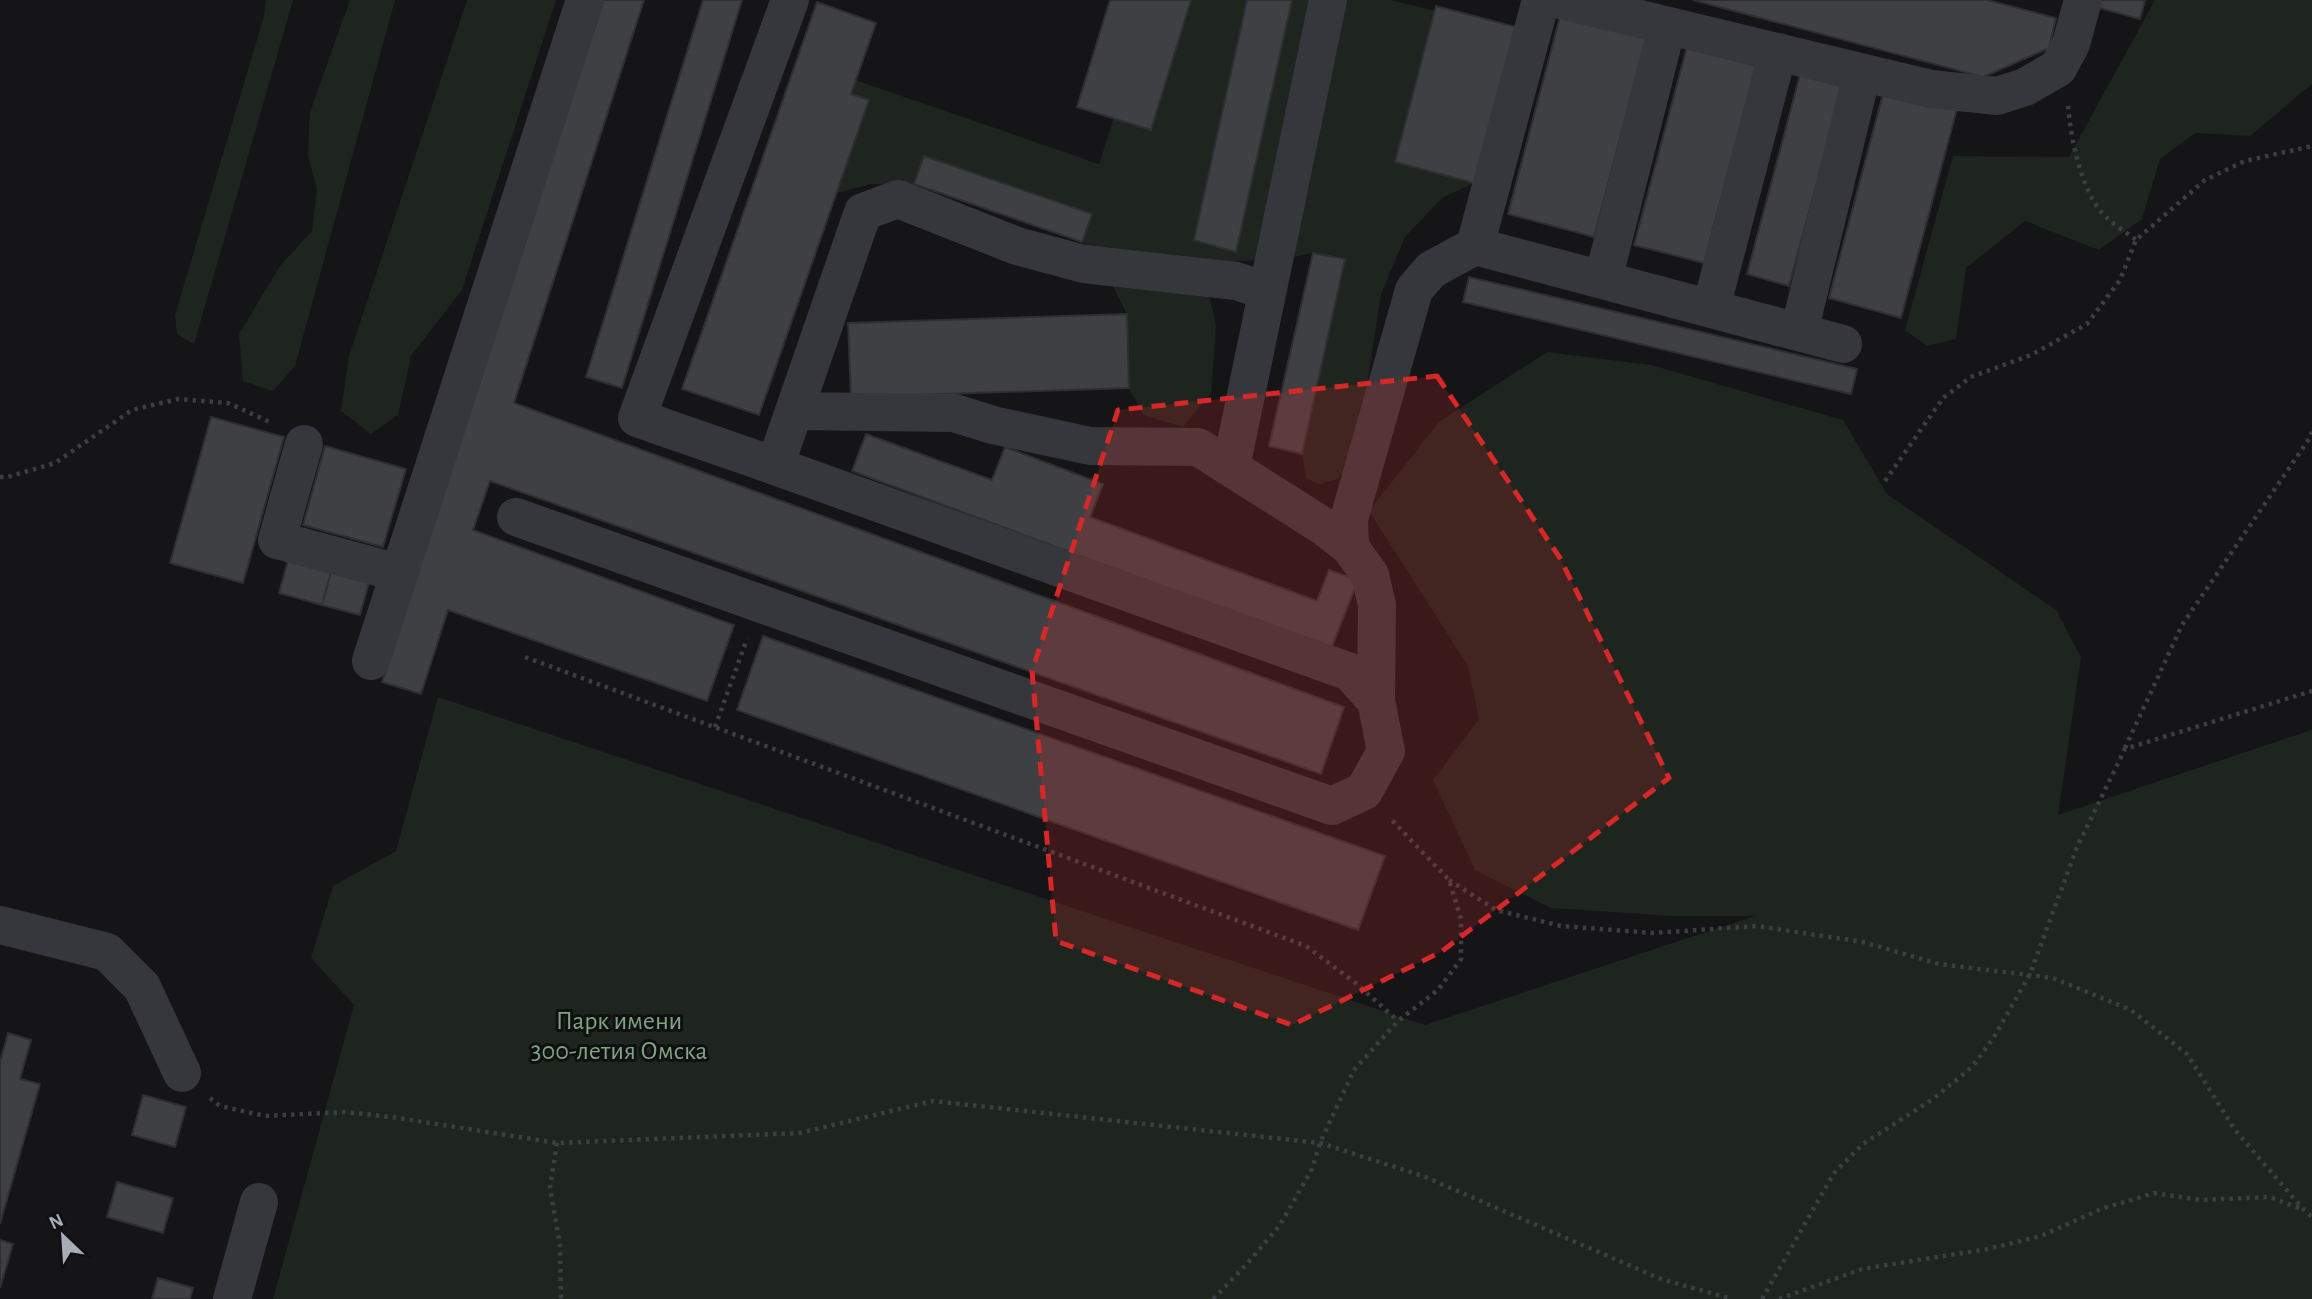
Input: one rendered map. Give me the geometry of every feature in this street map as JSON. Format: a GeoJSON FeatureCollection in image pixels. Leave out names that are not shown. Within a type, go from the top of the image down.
{"type":"FeatureCollection","features":[{"type":"Feature","properties":{"kind":"lane"},"geometry":{"type":"LineString","coordinates":[[371,661],[585,0]]}},
{"type":"Feature","properties":{"kind":"lane"},"geometry":{"type":"LineString","coordinates":[[790,0],[637,418],[1350,672],[1376,701]]}},
{"type":"Feature","properties":{"kind":"lane"},"geometry":{"type":"LineString","coordinates":[[1231,467],[1328,0]]}},
{"type":"Feature","properties":{"kind":"lane"},"geometry":{"type":"LineString","coordinates":[[1475,246],[1541,0]]}},
{"type":"Feature","properties":{"kind":"lane"},"geometry":{"type":"LineString","coordinates":[[1561,0],[1931,89],[1997,96],[2025,87],[2058,68],[2071,44],[2083,0]]}},
{"type":"Feature","properties":{"kind":"lane"},"geometry":{"type":"LineString","coordinates":[[1603,280],[1667,26]]}},
{"type":"Feature","properties":{"kind":"lane"},"geometry":{"type":"LineString","coordinates":[[1711,309],[1778,52]]}},
{"type":"Feature","properties":{"kind":"lane"},"geometry":{"type":"LineString","coordinates":[[1799,332],[1862,72]]}},
{"type":"Feature","properties":{"kind":"lane"},"geometry":{"type":"LineString","coordinates":[[775,466],[863,212],[898,199],[1017,246],[1084,264],[1236,281],[1267,290]]}},
{"type":"Feature","properties":{"kind":"lane"},"geometry":{"type":"LineString","coordinates":[[1350,547],[1349,519],[1414,290],[1432,270],[1475,246],[1843,344]]}},
{"type":"Feature","properties":{"kind":"lane"},"geometry":{"type":"LineString","coordinates":[[516,517],[1332,806],[1364,791],[1386,751],[1376,701],[1377,605],[1370,575],[1350,547],[1326,528],[1198,447],[1090,446],[993,425],[954,413],[794,411]]}},
{"type":"Feature","properties":{"kind":"lane"},"geometry":{"type":"LineString","coordinates":[[304,444],[277,540],[399,573]]}},
{"type":"Feature","properties":{"kind":"lane"},"geometry":{"type":"LineString","coordinates":[[0,925],[107,952],[142,988],[182,1073]]}},
{"type":"Feature","properties":{"kind":"lane"},"geometry":{"type":"LineString","coordinates":[[232,1299],[259,1202]]}},
{"type":"Feature","properties":{"kind":"path"},"geometry":{"type":"LineString","coordinates":[[2068,103],[2070,134],[2088,188],[2104,216],[2136,240]]}},
{"type":"Feature","properties":{"kind":"path"},"geometry":{"type":"LineString","coordinates":[[1885,481],[1943,397],[1971,377],[2031,355],[2087,324],[2120,280],[2136,240],[2204,180],[2245,161],[2312,146]]}},
{"type":"Feature","properties":{"kind":"path"},"geometry":{"type":"LineString","coordinates":[[0,477],[55,463],[132,410],[178,399],[228,403],[275,425],[304,444]]}},
{"type":"Feature","properties":{"kind":"path"},"geometry":{"type":"LineString","coordinates":[[1762,1299],[1834,1173],[1863,1144],[1933,1099],[1972,1067],[1994,1037],[2030,974],[2077,847],[2182,625],[2312,432]]}},
{"type":"Feature","properties":{"kind":"path"},"geometry":{"type":"LineString","coordinates":[[715,727],[760,603]]}},
{"type":"Feature","properties":{"kind":"path"},"geometry":{"type":"LineString","coordinates":[[525,657],[1306,946],[1398,1021]]}},
{"type":"Feature","properties":{"kind":"path"},"geometry":{"type":"LineString","coordinates":[[2125,749],[2312,691]]}},
{"type":"Feature","properties":{"kind":"path"},"geometry":{"type":"LineString","coordinates":[[1364,791],[1449,880],[1496,910],[1561,926],[1653,933],[1757,926],[1863,942],[1939,964],[2053,978],[2131,1010],[2187,1054],[2235,1130],[2312,1217]]}},
{"type":"Feature","properties":{"kind":"path"},"geometry":{"type":"LineString","coordinates":[[1213,1299],[1280,1224],[1312,1169],[1320,1143],[1354,1070],[1398,1021],[1438,990],[1461,959],[1461,919],[1449,880]]}},
{"type":"Feature","properties":{"kind":"path"},"geometry":{"type":"LineString","coordinates":[[182,1073],[220,1106],[265,1116],[345,1112],[558,1143],[800,1133],[933,1101],[1320,1143],[1423,1176],[1661,1279],[1732,1299]]}},
{"type":"Feature","properties":{"kind":"path"},"geometry":{"type":"LineString","coordinates":[[558,1143],[550,1188],[560,1245],[561,1299]]}},
{"type":"Feature","properties":{"kind":"path"},"geometry":{"type":"LineString","coordinates":[[1779,1299],[1862,1269],[1988,1249],[2040,1236],[2101,1209],[2154,1193],[2201,1200],[2269,1197],[2303,1209]]}},
{"type":"Feature","properties":{"kind":"highlighted area"},"geometry":{"type":"Polygon","coordinates":[[[1437,376],[1560,558],[1669,778],[1441,952],[1292,1025],[1056,941],[1032,671],[1118,410],[1437,376]]]}},
{"type":"Feature","properties":{"kind":"green space"},"geometry":{"type":"Polygon","coordinates":[[[266,0],[293,0],[194,344],[177,334],[175,315],[264,16],[266,0]]]}},
{"type":"Feature","properties":{"kind":"green space"},"geometry":{"type":"Polygon","coordinates":[[[350,0],[395,0],[295,366],[273,391],[243,381],[239,334],[280,266],[312,231],[317,189],[308,156],[310,112],[350,0]]]}},
{"type":"Feature","properties":{"kind":"green space"},"geometry":{"type":"Polygon","coordinates":[[[467,0],[556,0],[462,290],[411,356],[398,415],[371,434],[341,411],[349,356],[467,0]]]}},
{"type":"Feature","properties":{"kind":"green space"},"geometry":{"type":"Polygon","coordinates":[[[1191,0],[1247,0],[1236,251],[1292,0],[1390,0],[1435,11],[1395,161],[1474,183],[1442,198],[1405,237],[1381,294],[1357,451],[1338,479],[1319,484],[1306,478],[1302,454],[1345,259],[1313,253],[1219,263],[1209,294],[1216,327],[1211,393],[1183,427],[1144,415],[1129,388],[1127,314],[1095,251],[1082,242],[1091,214],[924,156],[914,184],[871,184],[837,193],[869,101],[851,94],[855,80],[1099,164],[1114,118],[1151,130],[1191,0]]]}},
{"type":"Feature","properties":{"kind":"green space"},"geometry":{"type":"Polygon","coordinates":[[[2155,0],[2312,0],[2312,84],[2250,136],[2195,133],[2160,159],[2142,219],[2099,250],[2025,221],[1966,268],[1956,339],[1927,346],[1905,330],[1953,156],[2069,157],[2155,0]]]}},
{"type":"Feature","properties":{"kind":"green space","name":"Парк имени 300-летия Омска"},"geometry":{"type":"Polygon","coordinates":[[[1547,352],[1651,365],[1843,420],[1887,494],[2056,610],[2081,657],[2058,815],[2312,730],[2312,1299],[273,1299],[354,1005],[311,958],[333,886],[396,851],[438,697],[1425,1025],[1755,916],[1672,916],[1551,908],[1475,870],[1433,780],[1479,719],[1468,666],[1369,511],[1439,422],[1547,352]]]}},
{"type":"Feature","properties":{"kind":"building"},"geometry":{"type":"Polygon","coordinates":[[[602,0],[644,0],[514,403],[1344,707],[1321,774],[490,481],[473,530],[734,625],[707,701],[448,610],[421,694],[382,682],[602,0]]]}},
{"type":"Feature","properties":{"kind":"building"},"geometry":{"type":"Polygon","coordinates":[[[703,0],[742,0],[622,388],[586,377],[703,0]]]}},
{"type":"Feature","properties":{"kind":"building"},"geometry":{"type":"Polygon","coordinates":[[[1110,0],[1191,0],[1151,130],[1077,107],[1110,0]]]}},
{"type":"Feature","properties":{"kind":"building"},"geometry":{"type":"Polygon","coordinates":[[[1247,0],[1292,0],[1236,252],[1194,240],[1247,0]]]}},
{"type":"Feature","properties":{"kind":"building"},"geometry":{"type":"Polygon","coordinates":[[[1693,0],[1987,0],[2056,18],[2049,48],[1983,77],[1693,0]]]}},
{"type":"Feature","properties":{"kind":"building"},"geometry":{"type":"Polygon","coordinates":[[[2098,0],[2145,0],[2140,19],[2096,7],[2098,0]]]}},
{"type":"Feature","properties":{"kind":"building"},"geometry":{"type":"Polygon","coordinates":[[[817,2],[876,23],[851,94],[869,100],[759,415],[682,389],[817,2]]]}},
{"type":"Feature","properties":{"kind":"building"},"geometry":{"type":"Polygon","coordinates":[[[1436,6],[1516,27],[1474,183],[1395,162],[1436,6]]]}},
{"type":"Feature","properties":{"kind":"building"},"geometry":{"type":"Polygon","coordinates":[[[1561,13],[1647,36],[1594,237],[1508,214],[1561,13]]]}},
{"type":"Feature","properties":{"kind":"building"},"geometry":{"type":"Polygon","coordinates":[[[1687,47],[1756,66],[1704,263],[1634,245],[1687,47]]]}},
{"type":"Feature","properties":{"kind":"building"},"geometry":{"type":"Polygon","coordinates":[[[1800,75],[1843,86],[1789,286],[1747,274],[1800,75]]]}},
{"type":"Feature","properties":{"kind":"building"},"geometry":{"type":"Polygon","coordinates":[[[1884,90],[1957,109],[1901,318],[1829,298],[1884,90]]]}},
{"type":"Feature","properties":{"kind":"building"},"geometry":{"type":"Polygon","coordinates":[[[924,156],[1092,214],[1082,242],[914,184],[924,156]]]}},
{"type":"Feature","properties":{"kind":"building"},"geometry":{"type":"Polygon","coordinates":[[[1313,253],[1345,259],[1302,454],[1269,446],[1313,253]]]}},
{"type":"Feature","properties":{"kind":"building"},"geometry":{"type":"Polygon","coordinates":[[[1469,277],[1857,369],[1851,394],[1463,302],[1469,277]]]}},
{"type":"Feature","properties":{"kind":"building"},"geometry":{"type":"Polygon","coordinates":[[[1127,314],[1129,388],[851,397],[848,323],[1127,314]]]}},
{"type":"Feature","properties":{"kind":"building"},"geometry":{"type":"Polygon","coordinates":[[[211,417],[284,437],[243,583],[170,563],[211,417]]]}},
{"type":"Feature","properties":{"kind":"building"},"geometry":{"type":"Polygon","coordinates":[[[866,434],[992,480],[1005,447],[1103,484],[1090,517],[1317,601],[1329,570],[1358,580],[1331,649],[852,471],[866,434]]]}},
{"type":"Feature","properties":{"kind":"building"},"geometry":{"type":"Polygon","coordinates":[[[325,446],[406,469],[383,547],[303,525],[325,446]]]}},
{"type":"Feature","properties":{"kind":"building"},"geometry":{"type":"Polygon","coordinates":[[[290,553],[333,565],[322,605],[279,593],[290,553]]]}},
{"type":"Feature","properties":{"kind":"building"},"geometry":{"type":"Polygon","coordinates":[[[333,565],[371,575],[360,615],[322,605],[333,565]]]}},
{"type":"Feature","properties":{"kind":"building"},"geometry":{"type":"Polygon","coordinates":[[[763,636],[1385,856],[1358,930],[737,710],[763,636]]]}},
{"type":"Feature","properties":{"kind":"building"},"geometry":{"type":"Polygon","coordinates":[[[8,1033],[31,1040],[20,1079],[40,1084],[0,1224],[0,1062],[8,1033]]]}},
{"type":"Feature","properties":{"kind":"building"},"geometry":{"type":"Polygon","coordinates":[[[143,1095],[186,1107],[175,1147],[132,1135],[143,1095]]]}},
{"type":"Feature","properties":{"kind":"building"},"geometry":{"type":"Polygon","coordinates":[[[117,1182],[173,1198],[163,1233],[107,1217],[117,1182]]]}},
{"type":"Feature","properties":{"kind":"building"},"geometry":{"type":"Polygon","coordinates":[[[0,1240],[13,1244],[0,1288],[0,1240]]]}},
{"type":"Feature","properties":{"kind":"building"},"geometry":{"type":"Polygon","coordinates":[[[158,1278],[193,1288],[190,1299],[152,1299],[158,1278]]]}}]}
